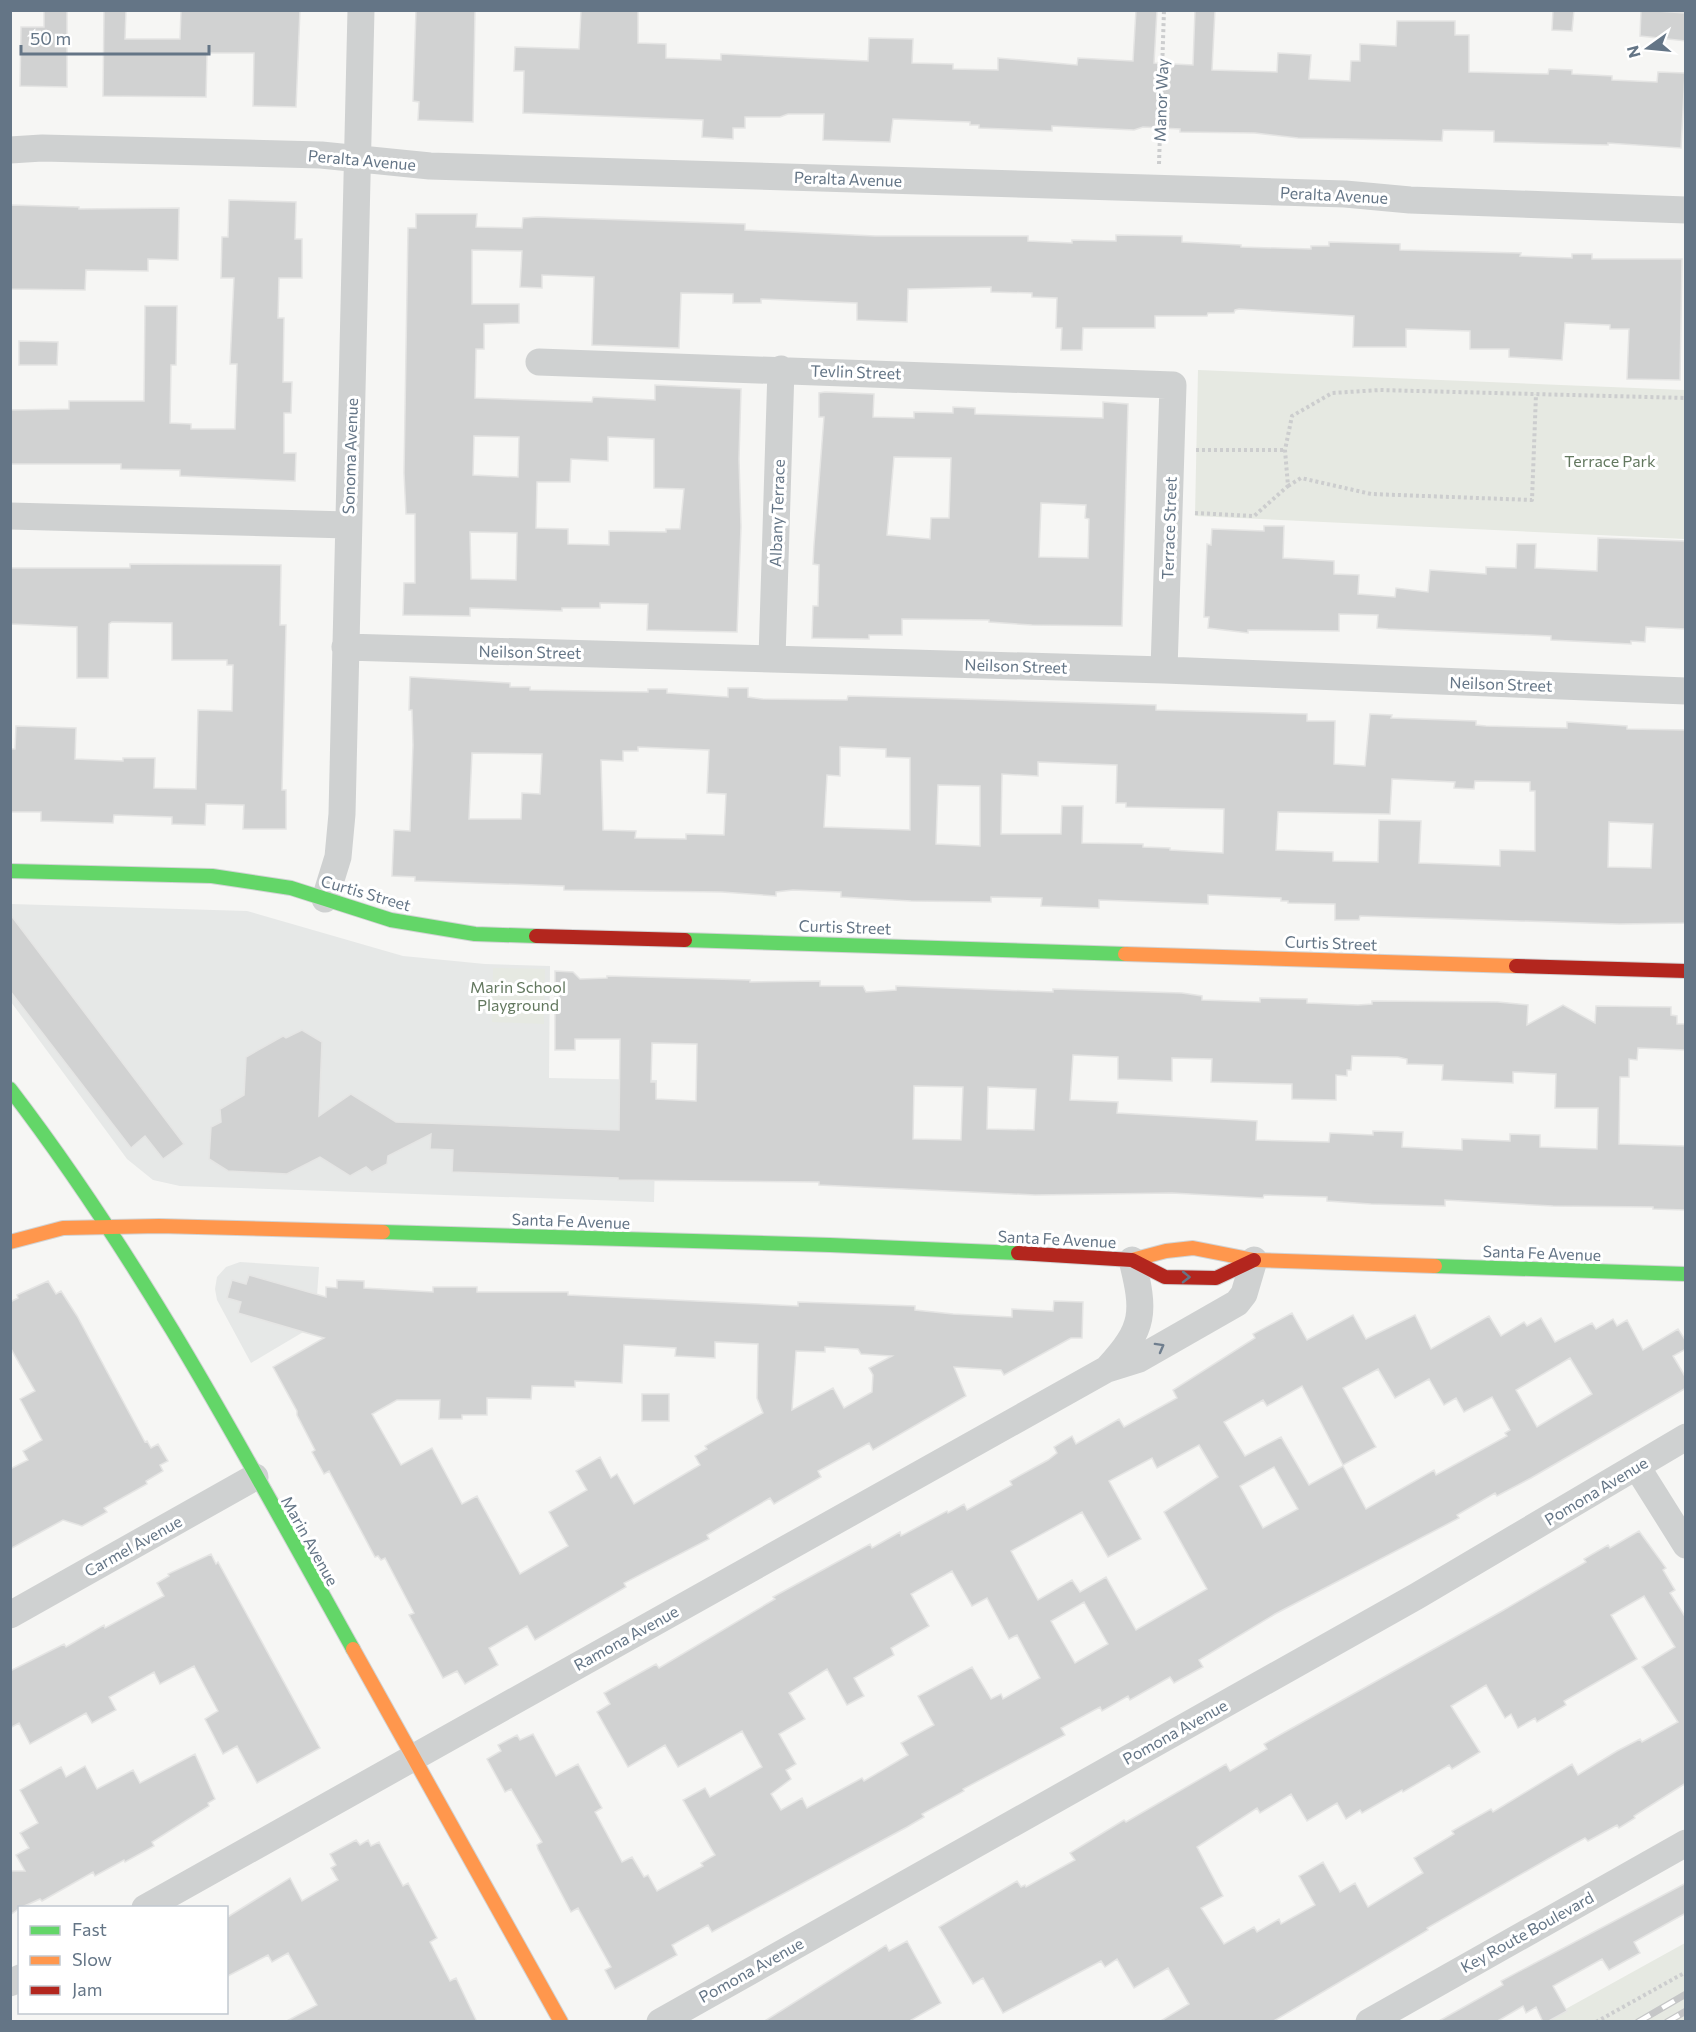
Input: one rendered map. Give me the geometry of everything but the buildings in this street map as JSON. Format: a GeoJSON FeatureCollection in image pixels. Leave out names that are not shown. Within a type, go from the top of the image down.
{"type":"FeatureCollection","features":[{"type":"Feature","properties":{"kind":"street","name":"Sonoma Avenue"},"geometry":{"type":"LineString","coordinates":[[325,899],[338,857],[342,814],[361,10]]}},
{"type":"Feature","properties":{"kind":"street","name":"Peralta Avenue"},"geometry":{"type":"LineString","coordinates":[[10,150],[42,148],[286,154],[430,166],[1345,194],[1410,200],[1686,210]]}},
{"type":"Feature","properties":{"kind":"street","name":"Tevlin Street"},"geometry":{"type":"LineString","coordinates":[[539,362],[1173,385]]}},
{"type":"Feature","properties":{"kind":"street","name":"Albany Terrace"},"geometry":{"type":"LineString","coordinates":[[772,658],[781,369]]}},
{"type":"Feature","properties":{"kind":"street","name":"Terrace Street"},"geometry":{"type":"LineString","coordinates":[[1164,670],[1173,385]]}},
{"type":"Feature","properties":{"kind":"street"},"geometry":{"type":"LineString","coordinates":[[10,516],[348,525]]}},
{"type":"Feature","properties":{"kind":"street","name":"Neilson Street"},"geometry":{"type":"LineString","coordinates":[[345,647],[1164,670],[1686,691]]}},
{"type":"Feature","properties":{"kind":"street","name":"Curtis Street"},"geometry":{"type":"LineString","coordinates":[[10,872],[212,876],[291,888],[392,920],[475,934],[973,947],[1686,971]]}},
{"type":"Feature","properties":{"kind":"street","name":"Marin Avenue"},"geometry":{"type":"LineString","coordinates":[[10,1089],[34,1118],[137,1267],[195,1365],[255,1477],[561,2022]]}},
{"type":"Feature","properties":{"kind":"street","name":"Santa Fe Avenue"},"geometry":{"type":"LineString","coordinates":[[10,1242],[63,1228],[266,1228],[830,1245],[1132,1260],[1172,1248],[1216,1249],[1254,1260],[1686,1274]]}},
{"type":"Feature","properties":{"kind":"street","name":"Santa Fe Avenue"},"geometry":{"type":"LineString","coordinates":[[1132,1260],[1165,1277],[1216,1278],[1254,1260]]}},
{"type":"Feature","properties":{"kind":"street","name":"Ramona Avenue"},"geometry":{"type":"LineString","coordinates":[[1107,1369],[1130,1344],[1140,1316],[1141,1293],[1132,1260]]}},
{"type":"Feature","properties":{"kind":"street","name":"Ramona Avenue"},"geometry":{"type":"LineString","coordinates":[[149,1906],[1107,1369],[1139,1359],[1237,1303],[1244,1294],[1254,1260]]}},
{"type":"Feature","properties":{"kind":"street","name":"Pomona Avenue"},"geometry":{"type":"LineString","coordinates":[[660,2022],[1417,1596],[1686,1437]]}},
{"type":"Feature","properties":{"kind":"street"},"geometry":{"type":"LineString","coordinates":[[1637,1467],[1686,1545]]}},
{"type":"Feature","properties":{"kind":"street","name":"Carmel Avenue"},"geometry":{"type":"LineString","coordinates":[[10,1615],[255,1477]]}},
{"type":"Feature","properties":{"kind":"street","name":"Key Route Boulevard"},"geometry":{"type":"LineString","coordinates":[[1369,2022],[1686,1843]]}},
{"type":"Feature","properties":{"kind":"path","name":"Manor Way"},"geometry":{"type":"LineString","coordinates":[[1159,189],[1164,10]]}},
{"type":"Feature","properties":{"kind":"path"},"geometry":{"type":"LineString","coordinates":[[1288,486],[1285,450],[1292,416],[1332,393],[1380,390],[1686,398]]}},
{"type":"Feature","properties":{"kind":"path"},"geometry":{"type":"LineString","coordinates":[[1169,512],[1254,516],[1288,486],[1301,478],[1371,494],[1532,500],[1536,394]]}},
{"type":"Feature","properties":{"kind":"path"},"geometry":{"type":"LineString","coordinates":[[1172,448],[1285,450]]}},
{"type":"Feature","properties":{"kind":"path"},"geometry":{"type":"LineString","coordinates":[[1596,2022],[1686,1972]]}},
{"type":"Feature","properties":{"kind":"shaded area"},"geometry":{"type":"Polygon","coordinates":[[[11,904],[247,911],[403,956],[485,964],[550,966],[549,1078],[657,1080],[654,1202],[180,1186],[153,1180],[127,1159],[11,1002],[11,904]]]}},
{"type":"Feature","properties":{"kind":"shaded area"},"geometry":{"type":"Polygon","coordinates":[[[240,1262],[319,1267],[315,1325],[251,1363],[217,1300],[215,1289],[217,1277],[226,1267],[240,1262]]]}},
{"type":"Feature","properties":{"kind":"green space","name":"Terrace Park"},"geometry":{"type":"Polygon","coordinates":[[[1198,370],[1685,390],[1685,539],[1195,516],[1198,370]]]}},
{"type":"Feature","properties":{"kind":"green space","name":"Marin School Playground"},"geometry":{"type":"Polygon","coordinates":[[[493,968],[545,969],[544,1024],[492,1022],[493,968]]]}},
{"type":"Feature","properties":{"kind":"green space"},"geometry":{"type":"Polygon","coordinates":[[[1685,1943],[1685,2021],[1544,2021],[1685,1943]]]}},
{"type":"Feature","properties":{"kind":"railway"},"geometry":{"type":"LineString","coordinates":[[1638,2022],[1686,1994]]}},
{"type":"Feature","properties":{"kind":"railway"},"geometry":{"type":"LineString","coordinates":[[1667,2022],[1686,2011]]}},
{"type":"Feature","properties":{"kind":"traffic: fast"},"geometry":{"type":"LineString","coordinates":[[10,871],[212,876],[291,888],[391,920],[475,934],[536,936]]}},
{"type":"Feature","properties":{"kind":"traffic: fast"},"geometry":{"type":"LineString","coordinates":[[685,940],[1125,954]]}},
{"type":"Feature","properties":{"kind":"traffic: fast"},"geometry":{"type":"LineString","coordinates":[[10,1089],[59,1155],[149,1292],[233,1434],[353,1649]]}},
{"type":"Feature","properties":{"kind":"traffic: fast"},"geometry":{"type":"LineString","coordinates":[[383,1232],[1018,1253]]}},
{"type":"Feature","properties":{"kind":"traffic: fast"},"geometry":{"type":"LineString","coordinates":[[1435,1266],[1686,1274]]}},
{"type":"Feature","properties":{"kind":"traffic: slow"},"geometry":{"type":"LineString","coordinates":[[1125,954],[1516,966]]}},
{"type":"Feature","properties":{"kind":"traffic: slow"},"geometry":{"type":"LineString","coordinates":[[10,1242],[63,1228],[159,1226],[383,1232]]}},
{"type":"Feature","properties":{"kind":"traffic: slow"},"geometry":{"type":"LineString","coordinates":[[1132,1260],[1166,1251],[1193,1248],[1254,1260],[1435,1266]]}},
{"type":"Feature","properties":{"kind":"traffic: slow"},"geometry":{"type":"LineString","coordinates":[[353,1649],[561,2022]]}},
{"type":"Feature","properties":{"kind":"traffic: jam"},"geometry":{"type":"LineString","coordinates":[[536,936],[685,940]]}},
{"type":"Feature","properties":{"kind":"traffic: jam"},"geometry":{"type":"LineString","coordinates":[[1516,966],[1686,971]]}},
{"type":"Feature","properties":{"kind":"traffic: jam"},"geometry":{"type":"LineString","coordinates":[[1018,1253],[1132,1260],[1165,1277],[1216,1278],[1254,1260]]}}]}
